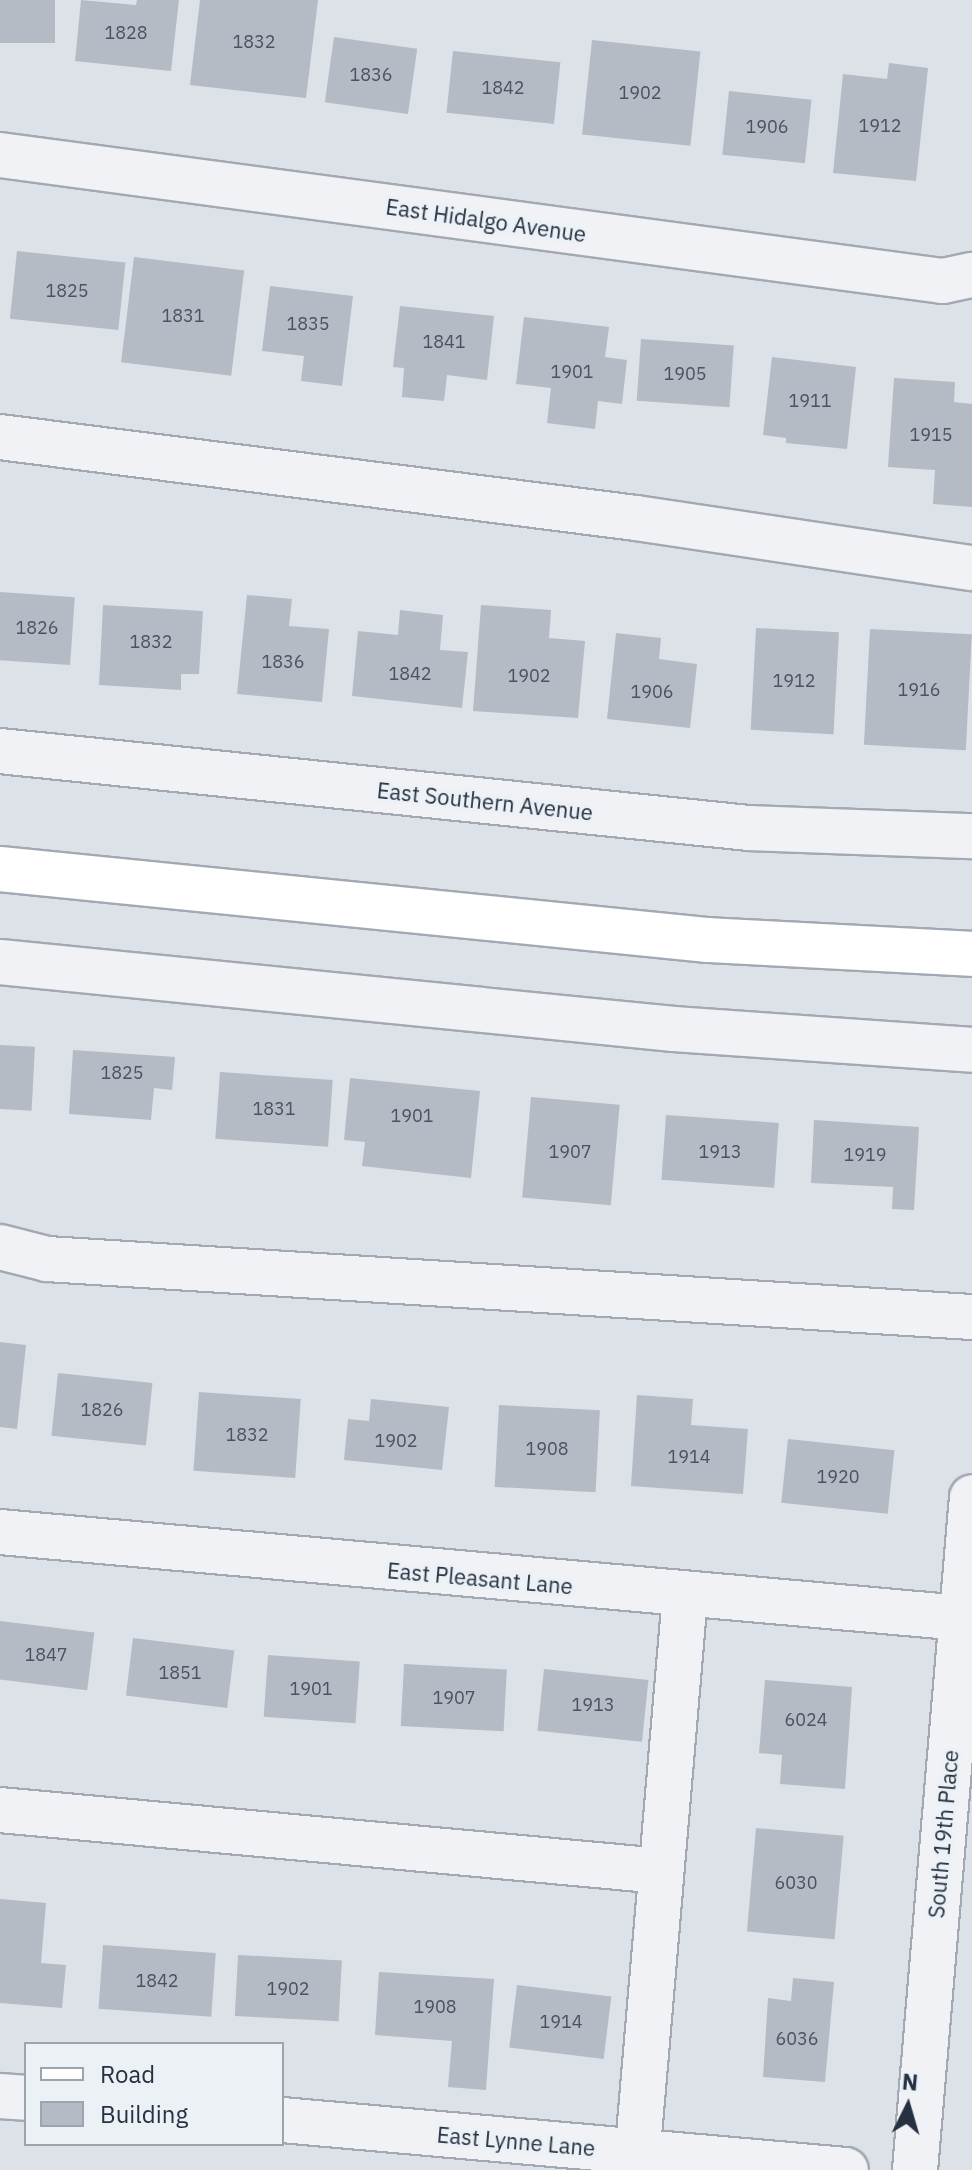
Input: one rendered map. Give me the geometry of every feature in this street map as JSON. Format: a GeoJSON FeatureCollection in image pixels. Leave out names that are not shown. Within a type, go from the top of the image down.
{"type":"FeatureCollection","features":[{"type":"Feature","properties":{"kind":"main road"},"geometry":{"type":"LineString","coordinates":[[0,869],[708,940],[972,954]]}},
{"type":"Feature","properties":{"kind":"street","name":"East Hidalgo Avenue"},"geometry":{"type":"LineString","coordinates":[[0,155],[943,281],[972,275]]}},
{"type":"Feature","properties":{"kind":"street"},"geometry":{"type":"LineString","coordinates":[[0,437],[636,518],[972,568]]}},
{"type":"Feature","properties":{"kind":"street","name":"East Southern Avenue"},"geometry":{"type":"LineString","coordinates":[[0,751],[749,828],[972,836]]}},
{"type":"Feature","properties":{"kind":"street"},"geometry":{"type":"LineString","coordinates":[[0,962],[674,1029],[972,1050]]}},
{"type":"Feature","properties":{"kind":"street"},"geometry":{"type":"LineString","coordinates":[[0,1247],[47,1259],[972,1317]]}},
{"type":"Feature","properties":{"kind":"street","name":"South 19th Place"},"geometry":{"type":"LineString","coordinates":[[915,2170],[972,1497]]}},
{"type":"Feature","properties":{"kind":"street","name":"East Pleasant Lane"},"geometry":{"type":"LineString","coordinates":[[0,1532],[685,1596],[961,1618]]}},
{"type":"Feature","properties":{"kind":"street"},"geometry":{"type":"LineString","coordinates":[[637,2160],[685,1596]]}},
{"type":"Feature","properties":{"kind":"street"},"geometry":{"type":"LineString","coordinates":[[0,1810],[661,1871]]}},
{"type":"Feature","properties":{"kind":"street"},"geometry":{"type":"LineString","coordinates":[[0,2096],[24,2098]]}},
{"type":"Feature","properties":{"kind":"street","name":"East Lynne Lane"},"geometry":{"type":"LineString","coordinates":[[284,2120],[637,2160],[846,2170]]}},
{"type":"Feature","properties":{"kind":"building"},"geometry":{"type":"Polygon","coordinates":[[[0,0],[55,0],[55,43],[0,43],[0,0]]]}},
{"type":"Feature","properties":{"kind":"building"},"geometry":{"type":"Polygon","coordinates":[[[81,0],[136,5],[137,0],[179,0],[171,71],[75,61],[81,0]]]}},
{"type":"Feature","properties":{"kind":"building"},"geometry":{"type":"Polygon","coordinates":[[[200,0],[318,0],[306,98],[190,85],[200,0]]]}},
{"type":"Feature","properties":{"kind":"building"},"geometry":{"type":"Polygon","coordinates":[[[334,37],[417,49],[408,114],[325,102],[334,37]]]}},
{"type":"Feature","properties":{"kind":"building"},"geometry":{"type":"Polygon","coordinates":[[[592,40],[700,51],[690,146],[582,134],[592,40]]]}},
{"type":"Feature","properties":{"kind":"building"},"geometry":{"type":"Polygon","coordinates":[[[453,51],[560,62],[554,124],[447,113],[453,51]]]}},
{"type":"Feature","properties":{"kind":"building"},"geometry":{"type":"Polygon","coordinates":[[[889,63],[928,68],[916,181],[833,173],[843,74],[887,79],[889,63]]]}},
{"type":"Feature","properties":{"kind":"building"},"geometry":{"type":"Polygon","coordinates":[[[729,91],[812,100],[805,163],[722,155],[729,91]]]}},
{"type":"Feature","properties":{"kind":"building"},"geometry":{"type":"Polygon","coordinates":[[[17,251],[125,262],[118,330],[10,319],[17,251]]]}},
{"type":"Feature","properties":{"kind":"building"},"geometry":{"type":"Polygon","coordinates":[[[134,257],[244,271],[231,376],[121,362],[134,257]]]}},
{"type":"Feature","properties":{"kind":"building"},"geometry":{"type":"Polygon","coordinates":[[[270,286],[353,296],[342,386],[301,381],[304,356],[262,351],[270,286]]]}},
{"type":"Feature","properties":{"kind":"building"},"geometry":{"type":"Polygon","coordinates":[[[400,306],[494,316],[487,380],[447,375],[444,401],[402,397],[404,368],[393,367],[400,306]]]}},
{"type":"Feature","properties":{"kind":"building"},"geometry":{"type":"Polygon","coordinates":[[[524,317],[609,327],[605,357],[627,360],[622,404],[598,401],[595,429],[547,423],[551,388],[516,384],[524,317]]]}},
{"type":"Feature","properties":{"kind":"building"},"geometry":{"type":"Polygon","coordinates":[[[641,339],[734,345],[729,407],[637,401],[641,339]]]}},
{"type":"Feature","properties":{"kind":"building"},"geometry":{"type":"Polygon","coordinates":[[[772,357],[856,367],[847,449],[786,443],[786,438],[763,435],[772,357]]]}},
{"type":"Feature","properties":{"kind":"building"},"geometry":{"type":"Polygon","coordinates":[[[894,378],[955,382],[954,402],[972,404],[972,507],[933,504],[935,470],[888,467],[894,378]]]}},
{"type":"Feature","properties":{"kind":"building"},"geometry":{"type":"Polygon","coordinates":[[[0,592],[75,597],[70,665],[0,660],[0,592]]]}},
{"type":"Feature","properties":{"kind":"building"},"geometry":{"type":"Polygon","coordinates":[[[247,595],[292,599],[289,626],[329,629],[322,702],[237,694],[247,595]]]}},
{"type":"Feature","properties":{"kind":"building"},"geometry":{"type":"Polygon","coordinates":[[[103,605],[203,611],[199,674],[181,674],[181,690],[99,685],[103,605]]]}},
{"type":"Feature","properties":{"kind":"building"},"geometry":{"type":"Polygon","coordinates":[[[481,605],[551,610],[549,638],[585,641],[578,718],[473,711],[481,605]]]}},
{"type":"Feature","properties":{"kind":"building"},"geometry":{"type":"Polygon","coordinates":[[[400,610],[443,615],[440,650],[468,652],[462,708],[352,696],[358,631],[398,635],[400,610]]]}},
{"type":"Feature","properties":{"kind":"building"},"geometry":{"type":"Polygon","coordinates":[[[756,628],[839,632],[834,734],[751,730],[756,628]]]}},
{"type":"Feature","properties":{"kind":"building"},"geometry":{"type":"Polygon","coordinates":[[[870,629],[972,634],[966,750],[864,745],[870,629]]]}},
{"type":"Feature","properties":{"kind":"building"},"geometry":{"type":"Polygon","coordinates":[[[616,633],[661,638],[659,659],[697,664],[690,728],[607,719],[616,633]]]}},
{"type":"Feature","properties":{"kind":"building"},"geometry":{"type":"Polygon","coordinates":[[[0,1045],[35,1047],[32,1111],[0,1109],[0,1045]]]}},
{"type":"Feature","properties":{"kind":"building"},"geometry":{"type":"Polygon","coordinates":[[[73,1050],[175,1057],[172,1090],[154,1088],[151,1120],[69,1114],[73,1050]]]}},
{"type":"Feature","properties":{"kind":"building"},"geometry":{"type":"Polygon","coordinates":[[[220,1072],[333,1080],[328,1147],[215,1139],[220,1072]]]}},
{"type":"Feature","properties":{"kind":"building"},"geometry":{"type":"Polygon","coordinates":[[[350,1078],[480,1091],[471,1178],[362,1166],[365,1142],[344,1140],[350,1078]]]}},
{"type":"Feature","properties":{"kind":"building"},"geometry":{"type":"Polygon","coordinates":[[[531,1097],[620,1105],[611,1205],[522,1198],[531,1097]]]}},
{"type":"Feature","properties":{"kind":"building"},"geometry":{"type":"Polygon","coordinates":[[[666,1115],[779,1123],[774,1188],[661,1180],[666,1115]]]}},
{"type":"Feature","properties":{"kind":"building"},"geometry":{"type":"Polygon","coordinates":[[[814,1120],[919,1127],[914,1210],[892,1209],[893,1187],[811,1183],[814,1120]]]}},
{"type":"Feature","properties":{"kind":"building"},"geometry":{"type":"Polygon","coordinates":[[[0,1342],[26,1345],[17,1429],[0,1427],[0,1342]]]}},
{"type":"Feature","properties":{"kind":"building"},"geometry":{"type":"Polygon","coordinates":[[[58,1373],[152,1383],[146,1446],[51,1436],[58,1373]]]}},
{"type":"Feature","properties":{"kind":"building"},"geometry":{"type":"Polygon","coordinates":[[[199,1392],[301,1399],[295,1478],[193,1471],[199,1392]]]}},
{"type":"Feature","properties":{"kind":"building"},"geometry":{"type":"Polygon","coordinates":[[[637,1395],[693,1399],[691,1425],[748,1429],[743,1494],[631,1486],[637,1395]]]}},
{"type":"Feature","properties":{"kind":"building"},"geometry":{"type":"Polygon","coordinates":[[[371,1399],[449,1407],[442,1470],[344,1460],[348,1419],[369,1421],[371,1399]]]}},
{"type":"Feature","properties":{"kind":"building"},"geometry":{"type":"Polygon","coordinates":[[[499,1405],[600,1410],[596,1492],[495,1487],[499,1405]]]}},
{"type":"Feature","properties":{"kind":"building"},"geometry":{"type":"Polygon","coordinates":[[[788,1439],[894,1450],[888,1514],[781,1503],[788,1439]]]}},
{"type":"Feature","properties":{"kind":"building"},"geometry":{"type":"Polygon","coordinates":[[[0,1621],[94,1633],[87,1690],[0,1679],[0,1621]]]}},
{"type":"Feature","properties":{"kind":"building"},"geometry":{"type":"Polygon","coordinates":[[[133,1638],[234,1650],[227,1708],[126,1696],[133,1638]]]}},
{"type":"Feature","properties":{"kind":"building"},"geometry":{"type":"Polygon","coordinates":[[[268,1655],[360,1661],[355,1723],[264,1717],[268,1655]]]}},
{"type":"Feature","properties":{"kind":"building"},"geometry":{"type":"Polygon","coordinates":[[[404,1664],[507,1669],[504,1731],[401,1726],[404,1664]]]}},
{"type":"Feature","properties":{"kind":"building"},"geometry":{"type":"Polygon","coordinates":[[[544,1669],[648,1680],[642,1742],[538,1731],[544,1669]]]}},
{"type":"Feature","properties":{"kind":"building"},"geometry":{"type":"Polygon","coordinates":[[[765,1680],[852,1687],[845,1789],[780,1784],[782,1755],[759,1753],[765,1680]]]}},
{"type":"Feature","properties":{"kind":"building"},"geometry":{"type":"Polygon","coordinates":[[[756,1828],[844,1836],[835,1939],[747,1932],[756,1828]]]}},
{"type":"Feature","properties":{"kind":"building"},"geometry":{"type":"Polygon","coordinates":[[[0,1899],[46,1903],[41,1963],[66,1965],[62,2008],[0,2003],[0,1899]]]}},
{"type":"Feature","properties":{"kind":"building"},"geometry":{"type":"Polygon","coordinates":[[[103,1945],[216,1953],[211,2017],[99,2009],[103,1945]]]}},
{"type":"Feature","properties":{"kind":"building"},"geometry":{"type":"Polygon","coordinates":[[[238,1955],[342,1960],[339,2021],[235,2016],[238,1955]]]}},
{"type":"Feature","properties":{"kind":"building"},"geometry":{"type":"Polygon","coordinates":[[[379,1972],[494,1979],[486,2090],[448,2087],[452,2041],[375,2035],[379,1972]]]}},
{"type":"Feature","properties":{"kind":"building"},"geometry":{"type":"Polygon","coordinates":[[[793,1978],[834,1982],[825,2082],[763,2077],[768,1998],[791,2001],[793,1978]]]}},
{"type":"Feature","properties":{"kind":"building"},"geometry":{"type":"Polygon","coordinates":[[[517,1985],[611,1997],[604,2059],[509,2048],[517,1985]]]}}]}
